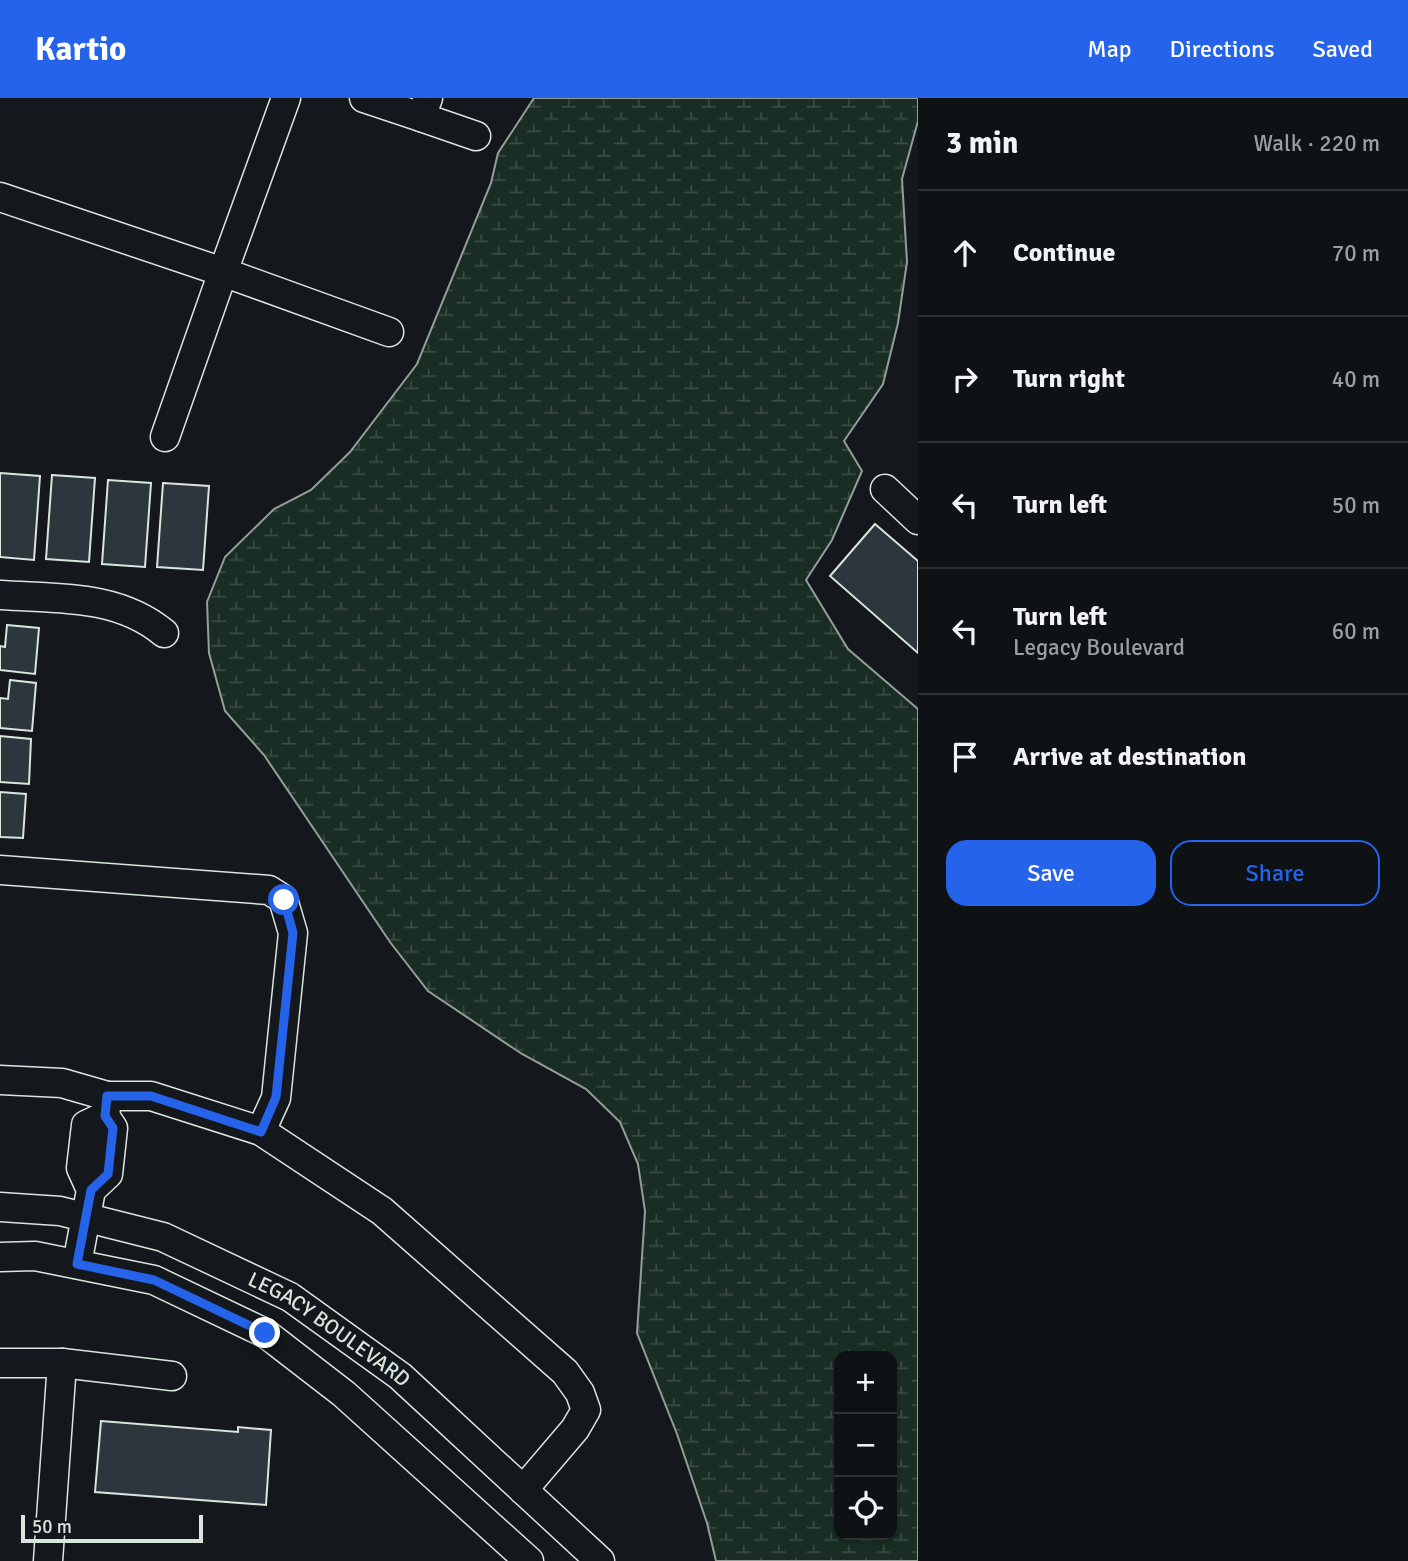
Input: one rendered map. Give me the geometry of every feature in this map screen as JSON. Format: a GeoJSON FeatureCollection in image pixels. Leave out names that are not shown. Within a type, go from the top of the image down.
{"type":"FeatureCollection","features":[{"type":"Feature","properties":{"kind":"street"},"geometry":{"type":"LineString","coordinates":[[165,437],[286,98]]}},
{"type":"Feature","properties":{"kind":"street"},"geometry":{"type":"LineString","coordinates":[[364,98],[425,108],[476,136]]}},
{"type":"Feature","properties":{"kind":"street"},"geometry":{"type":"LineString","coordinates":[[0,197],[388,331]]}},
{"type":"Feature","properties":{"kind":"street"},"geometry":{"type":"LineString","coordinates":[[885,489],[918,520]]}},
{"type":"Feature","properties":{"kind":"street"},"geometry":{"type":"LineString","coordinates":[[0,594],[100,602],[134,613],[164,633]]}},
{"type":"Feature","properties":{"kind":"street"},"geometry":{"type":"LineString","coordinates":[[0,870],[269,890],[284,900],[293,933],[292,946],[276,1097],[261,1132]]}},
{"type":"Feature","properties":{"kind":"street"},"geometry":{"type":"LineString","coordinates":[[0,1080],[62,1083],[106,1106],[151,1096],[261,1132],[382,1211],[565,1372],[580,1393],[586,1410],[575,1429],[523,1490]]}},
{"type":"Feature","properties":{"kind":"street"},"geometry":{"type":"LineString","coordinates":[[77,1264],[91,1190],[108,1174],[113,1128],[106,1106]]}},
{"type":"Feature","properties":{"kind":"street","name":"LEGACY BOULEVARD"},"geometry":{"type":"LineString","coordinates":[[0,1207],[60,1211],[163,1237],[290,1297],[400,1376],[600,1561]]}},
{"type":"Feature","properties":{"kind":"street","name":"LEGACY BOULEVARD"},"geometry":{"type":"LineString","coordinates":[[0,1257],[35,1256],[154,1280],[265,1333],[344,1394],[529,1561]]}},
{"type":"Feature","properties":{"kind":"street"},"geometry":{"type":"LineString","coordinates":[[0,1363],[62,1363],[172,1376]]}},
{"type":"Feature","properties":{"kind":"street"},"geometry":{"type":"LineString","coordinates":[[48,1561],[62,1363]]}},
{"type":"Feature","properties":{"kind":"green space"},"geometry":{"type":"Polygon","coordinates":[[[534,98],[918,98],[918,121],[902,179],[907,262],[898,323],[883,384],[844,441],[862,471],[832,540],[806,580],[848,649],[918,709],[918,1561],[716,1561],[707,1523],[677,1434],[637,1333],[645,1211],[638,1164],[620,1122],[586,1089],[522,1054],[428,991],[390,942],[264,755],[225,711],[209,653],[207,602],[225,557],[274,509],[311,490],[350,452],[417,364],[491,183],[498,153],[534,98]]]}},
{"type":"Feature","properties":{"kind":"building"},"geometry":{"type":"Polygon","coordinates":[[[0,473],[40,476],[34,560],[0,557],[0,473]]]}},
{"type":"Feature","properties":{"kind":"building"},"geometry":{"type":"Polygon","coordinates":[[[52,475],[95,478],[89,562],[46,559],[52,475]]]}},
{"type":"Feature","properties":{"kind":"building"},"geometry":{"type":"Polygon","coordinates":[[[108,480],[151,483],[145,567],[102,564],[108,480]]]}},
{"type":"Feature","properties":{"kind":"building"},"geometry":{"type":"Polygon","coordinates":[[[163,483],[209,486],[203,570],[157,567],[163,483]]]}},
{"type":"Feature","properties":{"kind":"building"},"geometry":{"type":"Polygon","coordinates":[[[875,524],[918,561],[918,653],[830,576],[875,524]]]}},
{"type":"Feature","properties":{"kind":"building"},"geometry":{"type":"Polygon","coordinates":[[[7,625],[39,628],[35,674],[0,670],[0,646],[5,647],[7,625]]]}},
{"type":"Feature","properties":{"kind":"building"},"geometry":{"type":"Polygon","coordinates":[[[10,680],[36,683],[32,731],[0,728],[0,698],[8,699],[10,680]]]}},
{"type":"Feature","properties":{"kind":"building"},"geometry":{"type":"Polygon","coordinates":[[[0,736],[31,739],[29,784],[0,782],[0,736]]]}},
{"type":"Feature","properties":{"kind":"building"},"geometry":{"type":"Polygon","coordinates":[[[0,792],[26,794],[23,838],[0,837],[0,792]]]}},
{"type":"Feature","properties":{"kind":"building"},"geometry":{"type":"Polygon","coordinates":[[[101,1421],[238,1432],[238,1427],[271,1430],[266,1505],[95,1492],[101,1421]]]}},
{"type":"Feature","properties":{"kind":"route"},"geometry":{"type":"LineString","coordinates":[[265,1333],[154,1280],[77,1264],[91,1190],[108,1174],[113,1128],[105,1116],[107,1096],[151,1096],[261,1132],[276,1097],[293,933],[284,900]]}}]}
